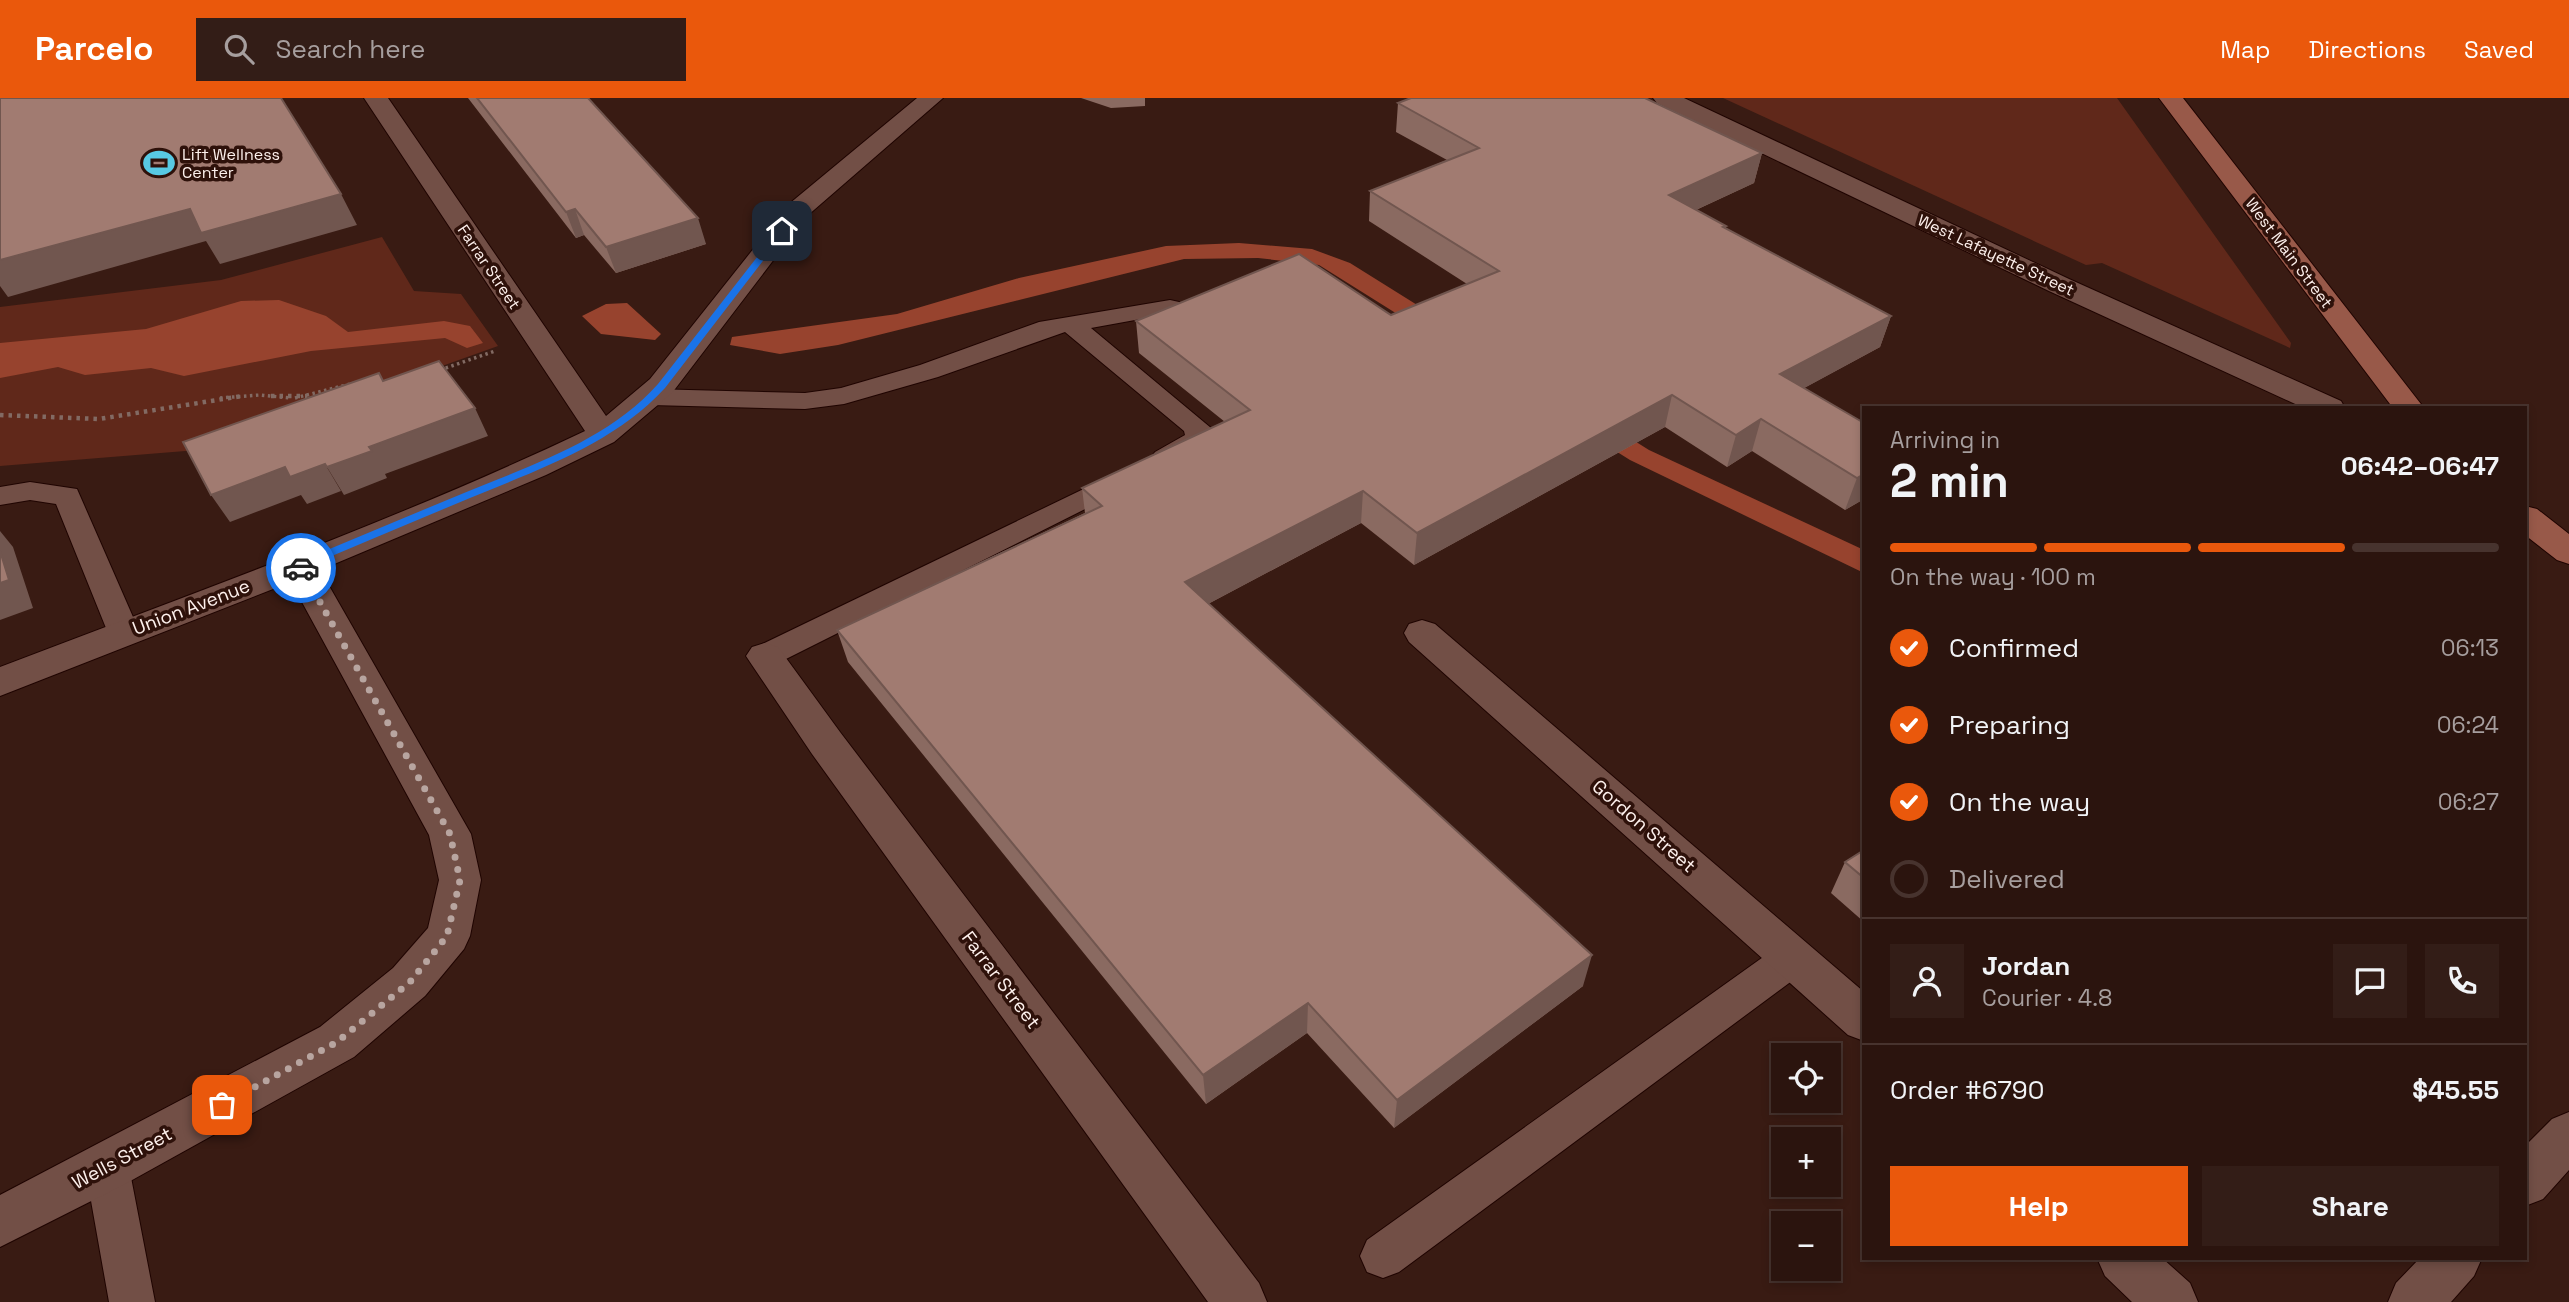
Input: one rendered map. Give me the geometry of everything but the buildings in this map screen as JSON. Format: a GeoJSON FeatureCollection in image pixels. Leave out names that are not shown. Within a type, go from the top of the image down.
{"type":"FeatureCollection","features":[{"type":"Feature","properties":{"kind":"main road","name":"West Main Street"},"geometry":{"type":"LineString","coordinates":[[2171,98],[2407,406]]}},
{"type":"Feature","properties":{"kind":"main road"},"geometry":{"type":"LineString","coordinates":[[2527,519],[2569,552]]}},
{"type":"Feature","properties":{"kind":"street","name":"Farrar Street"},"geometry":{"type":"LineString","coordinates":[[376,98],[603,435]]}},
{"type":"Feature","properties":{"kind":"street","name":"Union Avenue"},"geometry":{"type":"LineString","coordinates":[[0,682],[300,565],[534,468],[603,435],[652,397],[798,210],[930,98]]}},
{"type":"Feature","properties":{"kind":"street","name":"West Lafayette Street"},"geometry":{"type":"LineString","coordinates":[[1665,98],[2059,285],[2325,406]]}},
{"type":"Feature","properties":{"kind":"street","name":"Wells Street"},"geometry":{"type":"LineString","coordinates":[[0,1222],[337,1042],[410,982],[447,936],[460,880],[450,834],[300,565]]}},
{"type":"Feature","properties":{"kind":"street","name":"Gordon Street"},"geometry":{"type":"LineString","coordinates":[[1422,633],[1862,1019]]}},
{"type":"Feature","properties":{"kind":"street","name":"Farrar Street"},"geometry":{"type":"LineString","coordinates":[[765,656],[825,743],[1240,1302]]}},
{"type":"Feature","properties":{"kind":"street"},"geometry":{"type":"LineString","coordinates":[[2527,1180],[2569,1135]]}},
{"type":"Feature","properties":{"kind":"street"},"geometry":{"type":"LineString","coordinates":[[2125,1260],[2171,1302]]}},
{"type":"Feature","properties":{"kind":"street"},"geometry":{"type":"LineString","coordinates":[[2415,1302],[2454,1260]]}},
{"type":"Feature","properties":{"kind":"lane"},"geometry":{"type":"LineString","coordinates":[[652,397],[805,401],[844,396],[929,371],[1048,327],[1170,307]]}},
{"type":"Feature","properties":{"kind":"lane"},"geometry":{"type":"LineString","coordinates":[[765,656],[1188,447],[1199,438],[1197,428],[1070,323]]}},
{"type":"Feature","properties":{"kind":"lane"},"geometry":{"type":"LineString","coordinates":[[0,496],[30,491],[67,496],[124,633]]}},
{"type":"Feature","properties":{"kind":"lane"},"geometry":{"type":"LineString","coordinates":[[1383,1256],[1794,957]]}},
{"type":"Feature","properties":{"kind":"lane"},"geometry":{"type":"LineString","coordinates":[[107,1167],[132,1302]]}},
{"type":"Feature","properties":{"kind":"path"},"geometry":{"type":"LineString","coordinates":[[432,373],[535,337]]}},
{"type":"Feature","properties":{"kind":"path"},"geometry":{"type":"LineString","coordinates":[[0,415],[99,419],[224,397],[260,395],[293,398],[314,395],[356,381],[368,381]]}},
{"type":"Feature","properties":{"kind":"shaded area"},"geometry":{"type":"Polygon","coordinates":[[[1723,98],[2117,98],[2291,343],[2290,348],[2102,263],[2086,265],[1723,98]]]}},
{"type":"Feature","properties":{"kind":"shaded area"},"geometry":{"type":"Polygon","coordinates":[[[382,237],[414,291],[461,294],[498,346],[210,449],[0,466],[0,307],[221,280],[382,237]]]}},
{"type":"Feature","properties":{"kind":"shaded area"},"geometry":{"type":"Polygon","coordinates":[[[1239,243],[1312,249],[1350,263],[1649,450],[1862,549],[1862,572],[1630,460],[1319,265],[1258,258],[1184,259],[838,345],[780,354],[730,345],[732,337],[897,314],[1019,278],[1166,246],[1239,243]]]}},
{"type":"Feature","properties":{"kind":"shaded area"},"geometry":{"type":"Polygon","coordinates":[[[279,300],[326,316],[348,332],[444,321],[470,326],[483,343],[467,348],[445,338],[311,351],[184,376],[151,368],[85,375],[58,367],[0,378],[0,343],[146,329],[241,301],[279,300]]]}},
{"type":"Feature","properties":{"kind":"shaded area"},"geometry":{"type":"Polygon","coordinates":[[[627,303],[661,334],[655,340],[601,334],[582,316],[606,304],[627,303]]]}},
{"type":"Feature","properties":{"kind":"way so far"},"geometry":{"type":"LineString","coordinates":[[222,1105],[337,1042],[410,982],[447,936],[460,880],[450,834],[301,568]]}},
{"type":"Feature","properties":{"kind":"place","name":"Lift Wellness Center"},"geometry":{"type":"Point","coordinates":[159,163]}},
{"type":"Feature","properties":{"kind":"route"},"geometry":{"type":"LineString","coordinates":[[301,568],[300,565],[534,468],[603,435],[662,386],[782,231]]}}]}
